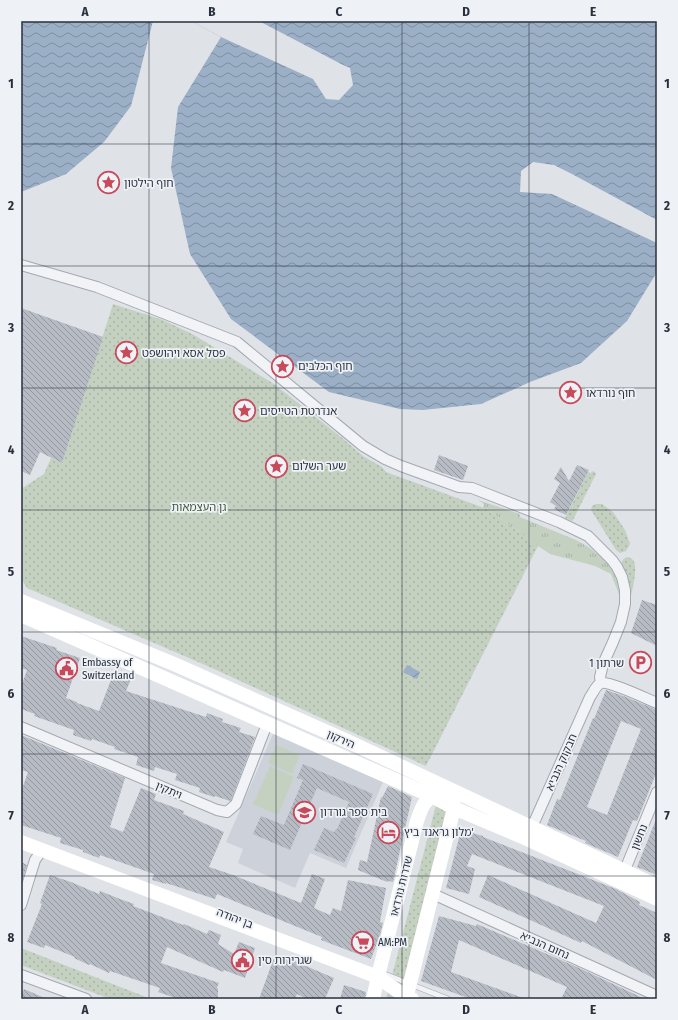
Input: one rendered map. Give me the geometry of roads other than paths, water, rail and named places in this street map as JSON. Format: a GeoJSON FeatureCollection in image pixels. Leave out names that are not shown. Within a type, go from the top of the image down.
{"type":"FeatureCollection","features":[{"type":"Feature","properties":{"kind":"main road","name":"הירקון"},"geometry":{"type":"LineString","coordinates":[[21,601],[174,664],[345,740],[532,827],[622,877],[657,899]]}},
{"type":"Feature","properties":{"kind":"main road","name":"הירקון"},"geometry":{"type":"LineString","coordinates":[[21,616],[432,796],[454,808],[622,877],[657,886]]}},
{"type":"Feature","properties":{"kind":"main road"},"geometry":{"type":"LineString","coordinates":[[406,785],[414,792],[419,800],[420,808],[417,821]]}},
{"type":"Feature","properties":{"kind":"main road"},"geometry":{"type":"LineString","coordinates":[[409,995],[432,894],[454,808],[452,790],[441,792],[432,796]]}},
{"type":"Feature","properties":{"kind":"main road","name":"שדרות נורדאו"},"geometry":{"type":"LineString","coordinates":[[373,999],[417,821],[425,802],[432,796]]}},
{"type":"Feature","properties":{"kind":"main road","name":"בן יהודה"},"geometry":{"type":"LineString","coordinates":[[21,842],[378,974],[409,995]]}},
{"type":"Feature","properties":{"kind":"street"},"geometry":{"type":"LineString","coordinates":[[21,265],[97,287],[237,342],[363,446],[385,459],[459,487],[472,488],[559,522],[588,536],[617,567],[622,577],[625,590],[625,604],[613,642],[603,664],[599,684],[606,683],[616,686],[657,703]]}},
{"type":"Feature","properties":{"kind":"street","name":"חבקוק הנביא"},"geometry":{"type":"LineString","coordinates":[[520,836],[529,831],[532,827],[590,698],[599,684]]}},
{"type":"Feature","properties":{"kind":"street","name":"ויתקין"},"geometry":{"type":"LineString","coordinates":[[21,727],[217,810],[227,812],[236,804],[268,724]]}},
{"type":"Feature","properties":{"kind":"street","name":"נחשון"},"geometry":{"type":"LineString","coordinates":[[622,877],[656,795]]}},
{"type":"Feature","properties":{"kind":"street"},"geometry":{"type":"LineString","coordinates":[[21,905],[35,860],[42,850]]}},
{"type":"Feature","properties":{"kind":"street","name":"נחום הנביא"},"geometry":{"type":"LineString","coordinates":[[432,894],[657,996]]}},
{"type":"Feature","properties":{"kind":"street"},"geometry":{"type":"LineString","coordinates":[[21,975],[86,999]]}},
{"type":"Feature","properties":{"kind":"lane","name":"בן יהודה"},"geometry":{"type":"LineString","coordinates":[[21,837],[378,974]]}},
{"type":"Feature","properties":{"kind":"lane","name":"בן יהודה"},"geometry":{"type":"LineString","coordinates":[[409,995],[448,999]]}},
{"type":"Feature","properties":{"kind":"water"},"geometry":{"type":"Polygon","coordinates":[[[21,21],[153,21],[131,106],[104,142],[66,174],[21,192],[21,21]]]}},
{"type":"Feature","properties":{"kind":"water"},"geometry":{"type":"Polygon","coordinates":[[[191,21],[657,21],[657,272],[627,321],[581,363],[530,382],[481,404],[423,410],[400,409],[329,392],[231,319],[190,254],[171,168],[178,107],[221,37],[191,21]]]}},
{"type":"Feature","properties":{"kind":"water"},"geometry":{"type":"Polygon","coordinates":[[[407,665],[420,672],[417,679],[403,672],[407,665]]]}},
{"type":"Feature","properties":{"kind":"place","name":"חוף הילטון"},"geometry":{"type":"Point","coordinates":[109,183]}},
{"type":"Feature","properties":{"kind":"place","name":"פסל אסא ויהושפט"},"geometry":{"type":"Point","coordinates":[127,353]}},
{"type":"Feature","properties":{"kind":"place","name":"חוף הכלבים"},"geometry":{"type":"Point","coordinates":[283,366]}},
{"type":"Feature","properties":{"kind":"place","name":"חוף נורדאו"},"geometry":{"type":"Point","coordinates":[570,393]}},
{"type":"Feature","properties":{"kind":"place","name":"אנדרטת הטייסים"},"geometry":{"type":"Point","coordinates":[245,411]}},
{"type":"Feature","properties":{"kind":"place","name":"שער השלום"},"geometry":{"type":"Point","coordinates":[276,466]}},
{"type":"Feature","properties":{"kind":"place","name":"שרתון 1"},"geometry":{"type":"Point","coordinates":[640,663]}},
{"type":"Feature","properties":{"kind":"place","name":"Embassy of Switzerland"},"geometry":{"type":"Point","coordinates":[66,668]}},
{"type":"Feature","properties":{"kind":"place","name":"בית ספר גורדון"},"geometry":{"type":"Point","coordinates":[305,812]}},
{"type":"Feature","properties":{"kind":"place","name":"מלון גראנד ביץ'"},"geometry":{"type":"Point","coordinates":[389,832]}},
{"type":"Feature","properties":{"kind":"place","name":"AM:PM"},"geometry":{"type":"Point","coordinates":[362,942]}},
{"type":"Feature","properties":{"kind":"place","name":"שגרירות סין"},"geometry":{"type":"Point","coordinates":[242,960]}},
{"type":"Feature","properties":{"kind":"park label","name":"גן העצמאות"},"geometry":{"type":"Point","coordinates":[199,507]}}]}
